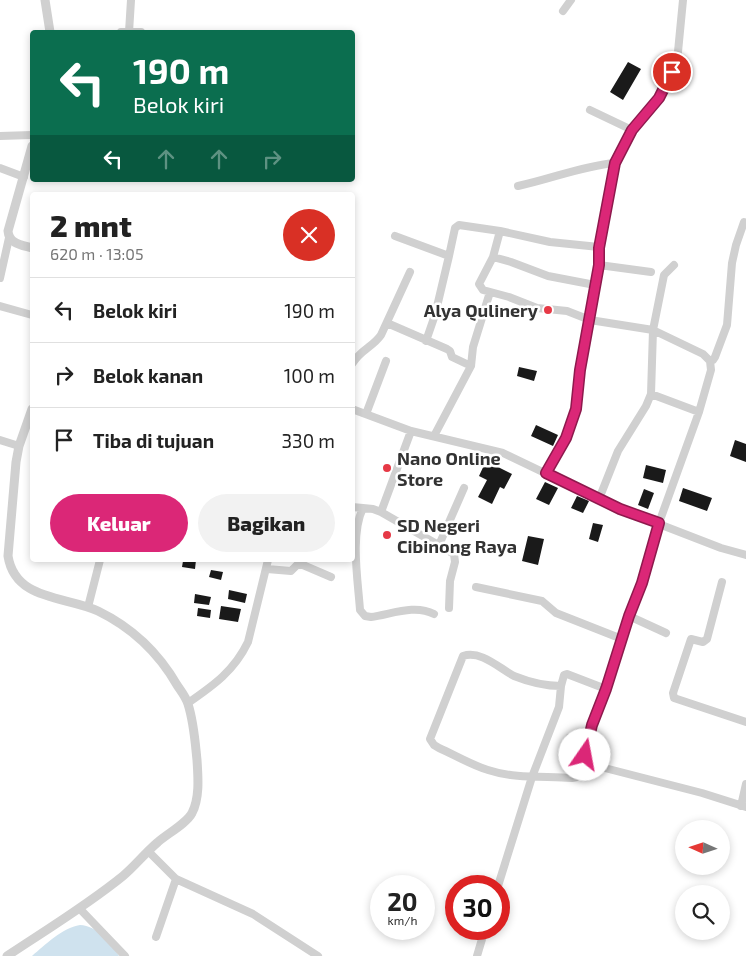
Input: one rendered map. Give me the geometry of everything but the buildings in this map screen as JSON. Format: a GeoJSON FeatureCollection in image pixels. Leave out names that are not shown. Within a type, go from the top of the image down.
{"type":"FeatureCollection","features":[{"type":"Feature","properties":{"kind":"street"},"geometry":{"type":"LineString","coordinates":[[45,0],[50,30]]}},
{"type":"Feature","properties":{"kind":"street"},"geometry":{"type":"LineString","coordinates":[[126,30],[132,0]]}},
{"type":"Feature","properties":{"kind":"street"},"geometry":{"type":"LineString","coordinates":[[563,11],[571,0]]}},
{"type":"Feature","properties":{"kind":"street"},"geometry":{"type":"LineString","coordinates":[[546,473],[566,438],[573,419],[599,265],[599,248],[615,163],[632,130],[659,98],[677,62],[683,0]]}},
{"type":"Feature","properties":{"kind":"street"},"geometry":{"type":"LineString","coordinates":[[590,110],[632,130]]}},
{"type":"Feature","properties":{"kind":"street"},"geometry":{"type":"LineString","coordinates":[[0,136],[30,135]]}},
{"type":"Feature","properties":{"kind":"street"},"geometry":{"type":"LineString","coordinates":[[0,278],[9,238],[8,225],[30,154]]}},
{"type":"Feature","properties":{"kind":"street"},"geometry":{"type":"LineString","coordinates":[[518,186],[582,168],[615,163]]}},
{"type":"Feature","properties":{"kind":"street"},"geometry":{"type":"LineString","coordinates":[[0,168],[24,177]]}},
{"type":"Feature","properties":{"kind":"street"},"geometry":{"type":"LineString","coordinates":[[710,361],[715,357],[727,325],[732,263],[744,222]]}},
{"type":"Feature","properties":{"kind":"street"},"geometry":{"type":"LineString","coordinates":[[426,340],[435,315],[455,228],[459,225],[500,231],[550,242],[599,248]]}},
{"type":"Feature","properties":{"kind":"street"},"geometry":{"type":"LineString","coordinates":[[500,231],[493,257],[479,284],[483,290],[509,297],[535,308],[567,311],[590,320],[653,330],[703,354],[710,361],[710,370],[699,412],[659,523],[642,583],[592,725],[585,755],[589,763],[744,807],[746,784]]}},
{"type":"Feature","properties":{"kind":"street"},"geometry":{"type":"LineString","coordinates":[[395,236],[449,256]]}},
{"type":"Feature","properties":{"kind":"street"},"geometry":{"type":"LineString","coordinates":[[9,238],[15,243],[30,247]]}},
{"type":"Feature","properties":{"kind":"street"},"geometry":{"type":"LineString","coordinates":[[493,257],[548,276],[595,285]]}},
{"type":"Feature","properties":{"kind":"street"},"geometry":{"type":"LineString","coordinates":[[599,499],[618,451],[646,406],[651,394],[653,330],[664,275],[674,264]]}},
{"type":"Feature","properties":{"kind":"street"},"geometry":{"type":"LineString","coordinates":[[599,265],[651,272]]}},
{"type":"Feature","properties":{"kind":"street"},"geometry":{"type":"LineString","coordinates":[[355,360],[361,352],[378,339],[410,272]]}},
{"type":"Feature","properties":{"kind":"street"},"geometry":{"type":"LineString","coordinates":[[434,436],[471,366],[472,347],[490,292]]}},
{"type":"Feature","properties":{"kind":"street"},"geometry":{"type":"LineString","coordinates":[[0,306],[30,314]]}},
{"type":"Feature","properties":{"kind":"street"},"geometry":{"type":"LineString","coordinates":[[387,323],[447,349],[452,357],[471,366]]}},
{"type":"Feature","properties":{"kind":"street"},"geometry":{"type":"LineString","coordinates":[[366,414],[386,360]]}},
{"type":"Feature","properties":{"kind":"street"},"geometry":{"type":"LineString","coordinates":[[651,394],[699,412]]}},
{"type":"Feature","properties":{"kind":"street"},"geometry":{"type":"LineString","coordinates":[[355,410],[411,431],[498,451],[620,509],[721,548],[746,555]]}},
{"type":"Feature","properties":{"kind":"street"},"geometry":{"type":"LineString","coordinates":[[8,956],[80,908],[122,876],[188,817],[196,799],[198,776],[194,726],[188,702],[156,653],[121,625],[88,607],[47,597],[23,584],[10,568],[8,556],[12,494],[19,446],[30,415]]}},
{"type":"Feature","properties":{"kind":"street"},"geometry":{"type":"LineString","coordinates":[[381,512],[411,431]]}},
{"type":"Feature","properties":{"kind":"street"},"geometry":{"type":"LineString","coordinates":[[0,440],[19,446]]}},
{"type":"Feature","properties":{"kind":"street"},"geometry":{"type":"LineString","coordinates":[[439,545],[464,488]]}},
{"type":"Feature","properties":{"kind":"street"},"geometry":{"type":"LineString","coordinates":[[355,507],[381,512],[417,535],[449,550],[455,557],[450,581],[449,608]]}},
{"type":"Feature","properties":{"kind":"street"},"geometry":{"type":"LineString","coordinates":[[363,508],[358,519],[357,534],[359,596],[362,614],[371,617],[417,609],[427,610],[434,614]]}},
{"type":"Feature","properties":{"kind":"street"},"geometry":{"type":"LineString","coordinates":[[88,607],[99,562]]}},
{"type":"Feature","properties":{"kind":"street"},"geometry":{"type":"LineString","coordinates":[[188,702],[217,684],[242,653],[248,642],[268,562]]}},
{"type":"Feature","properties":{"kind":"street"},"geometry":{"type":"LineString","coordinates":[[267,569],[291,571],[297,566],[303,566],[331,577]]}},
{"type":"Feature","properties":{"kind":"street"},"geometry":{"type":"LineString","coordinates":[[722,582],[707,639],[703,642],[693,639],[689,642],[673,693],[674,698],[746,722]]}},
{"type":"Feature","properties":{"kind":"street"},"geometry":{"type":"LineString","coordinates":[[476,587],[542,601],[556,613],[622,639]]}},
{"type":"Feature","properties":{"kind":"street"},"geometry":{"type":"LineString","coordinates":[[629,616],[666,633]]}},
{"type":"Feature","properties":{"kind":"street"},"geometry":{"type":"LineString","coordinates":[[561,686],[547,686],[515,676],[474,654],[464,656],[431,736],[431,742],[487,770],[532,777],[577,777],[589,763]]}},
{"type":"Feature","properties":{"kind":"street"},"geometry":{"type":"LineString","coordinates":[[501,875],[532,777],[559,707],[564,675],[569,674],[606,689]]}},
{"type":"Feature","properties":{"kind":"street"},"geometry":{"type":"LineString","coordinates":[[569,738],[587,743]]}},
{"type":"Feature","properties":{"kind":"street"},"geometry":{"type":"LineString","coordinates":[[148,851],[176,879],[253,914],[318,956]]}},
{"type":"Feature","properties":{"kind":"street"},"geometry":{"type":"LineString","coordinates":[[156,937],[176,879]]}},
{"type":"Feature","properties":{"kind":"street"},"geometry":{"type":"LineString","coordinates":[[80,908],[125,956]]}},
{"type":"Feature","properties":{"kind":"street"},"geometry":{"type":"LineString","coordinates":[[476,956],[481,940]]}},
{"type":"Feature","properties":{"kind":"water"},"geometry":{"type":"Polygon","coordinates":[[[80,925],[92,928],[98,932],[112,945],[119,956],[32,956],[60,933],[80,925]]]}},
{"type":"Feature","properties":{"kind":"place","name":"Alya Qulinery"},"geometry":{"type":"Point","coordinates":[548,310]}},
{"type":"Feature","properties":{"kind":"place","name":"Nano Online Store"},"geometry":{"type":"Point","coordinates":[387,468]}},
{"type":"Feature","properties":{"kind":"place","name":"SD Negeri Cibinong Raya"},"geometry":{"type":"Point","coordinates":[387,535]}},
{"type":"Feature","properties":{"kind":"route"},"geometry":{"type":"LineString","coordinates":[[585,755],[592,725],[642,583],[659,523],[620,509],[546,473],[566,438],[576,409],[580,370],[599,265],[599,248],[615,163],[632,130],[659,98],[672,72]]}}]}
